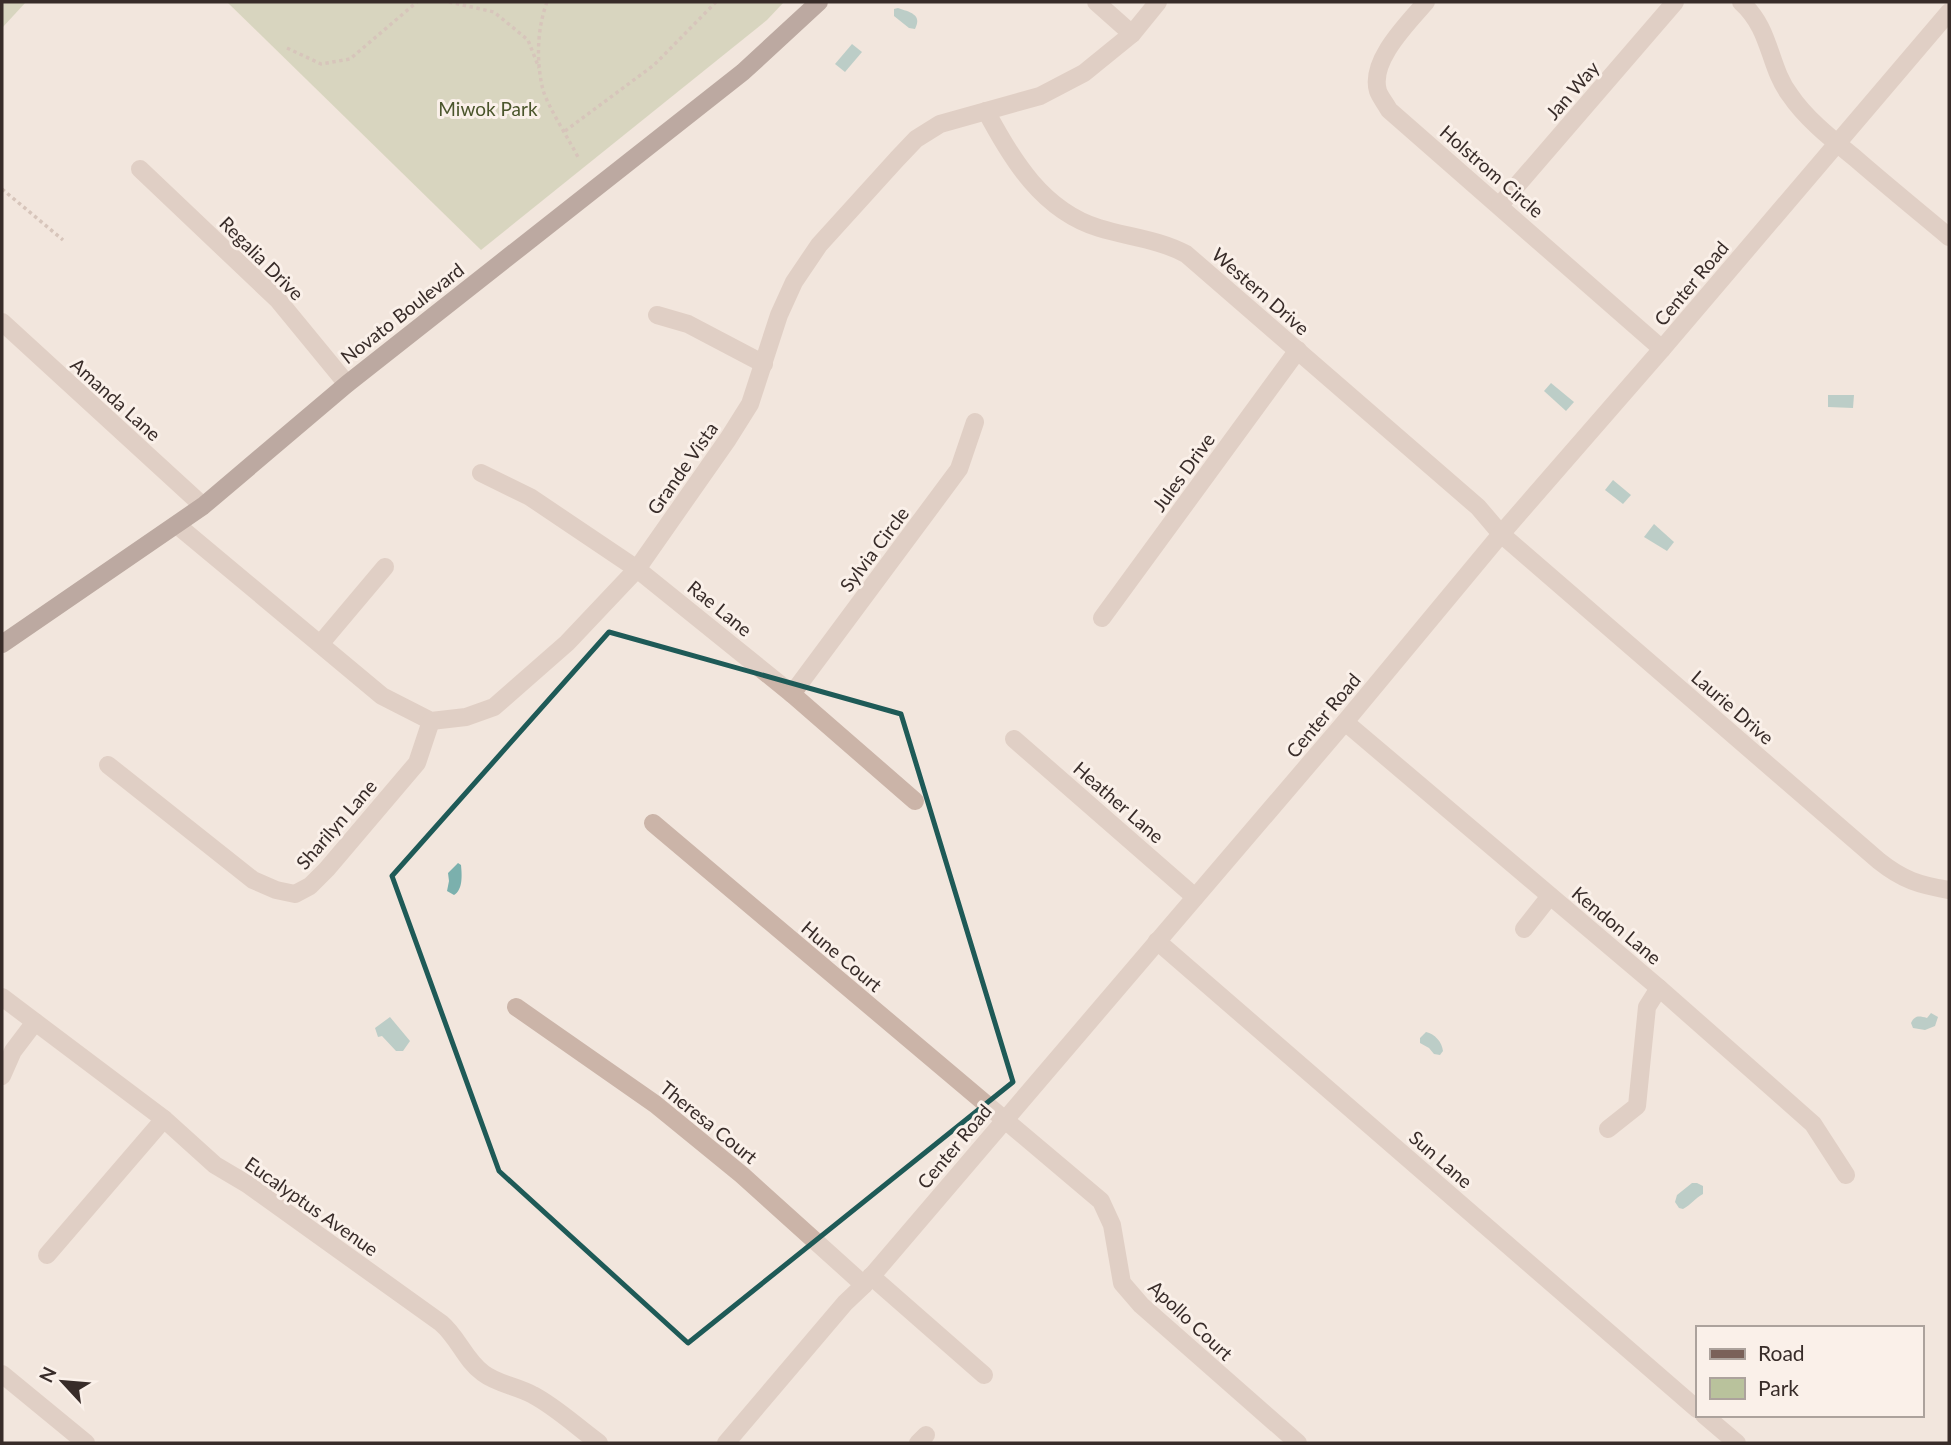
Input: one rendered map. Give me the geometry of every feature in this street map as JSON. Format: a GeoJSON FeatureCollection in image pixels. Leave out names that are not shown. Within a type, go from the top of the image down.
{"type":"FeatureCollection","features":[{"type":"Feature","properties":{"kind":"main road","name":"Novato Boulevard"},"geometry":{"type":"LineString","coordinates":[[2,644],[203,506],[346,384],[743,72],[819,2]]}},
{"type":"Feature","properties":{"kind":"street"},"geometry":{"type":"LineString","coordinates":[[1096,2],[1132,34]]}},
{"type":"Feature","properties":{"kind":"street","name":"Grande Vista"},"geometry":{"type":"LineString","coordinates":[[431,721],[466,717],[494,707],[567,643],[637,569],[750,404],[779,315],[794,282],[819,245],[916,139],[940,124],[1040,96],[1084,73],[1132,34],[1158,2]]}},
{"type":"Feature","properties":{"kind":"street","name":"Holstrom Circle"},"geometry":{"type":"LineString","coordinates":[[1426,2],[1382,59],[1377,74],[1378,91],[1390,110],[1662,349]]}},
{"type":"Feature","properties":{"kind":"street","name":"Jan Way"},"geometry":{"type":"LineString","coordinates":[[1500,205],[1675,2]]}},
{"type":"Feature","properties":{"kind":"street"},"geometry":{"type":"LineString","coordinates":[[1741,2],[1751,10],[1769,44],[1780,79],[1790,97],[1837,143],[1949,237]]}},
{"type":"Feature","properties":{"kind":"street","name":"Center Road"},"geometry":{"type":"LineString","coordinates":[[726,1443],[1345,722],[1500,534],[1662,349],[1949,12]]}},
{"type":"Feature","properties":{"kind":"street","name":"Western Drive"},"geometry":{"type":"LineString","coordinates":[[986,111],[1017,166],[1039,192],[1071,215],[1094,227],[1150,239],[1186,254],[1478,507],[1500,534]]}},
{"type":"Feature","properties":{"kind":"street","name":"Regalia Drive"},"geometry":{"type":"LineString","coordinates":[[140,169],[278,300],[346,384]]}},
{"type":"Feature","properties":{"kind":"street"},"geometry":{"type":"LineString","coordinates":[[657,315],[688,324],[764,364]]}},
{"type":"Feature","properties":{"kind":"street","name":"Amanda Lane"},"geometry":{"type":"LineString","coordinates":[[2,323],[203,506]]}},
{"type":"Feature","properties":{"kind":"street","name":"Jules Drive"},"geometry":{"type":"LineString","coordinates":[[1102,618],[1298,350]]}},
{"type":"Feature","properties":{"kind":"street","name":"Sylvia Circle"},"geometry":{"type":"LineString","coordinates":[[792,694],[959,469],[975,422]]}},
{"type":"Feature","properties":{"kind":"street","name":"Rae Lane"},"geometry":{"type":"LineString","coordinates":[[481,473],[530,497],[637,569],[792,694],[915,801]]}},
{"type":"Feature","properties":{"kind":"street"},"geometry":{"type":"LineString","coordinates":[[177,525],[382,696],[431,721]]}},
{"type":"Feature","properties":{"kind":"street","name":"Laurie Drive"},"geometry":{"type":"LineString","coordinates":[[1500,534],[1879,861],[1898,876],[1920,886],[1949,890]]}},
{"type":"Feature","properties":{"kind":"street"},"geometry":{"type":"LineString","coordinates":[[321,643],[385,567]]}},
{"type":"Feature","properties":{"kind":"street","name":"Sharilyn Lane"},"geometry":{"type":"LineString","coordinates":[[108,765],[253,880],[276,890],[295,894],[310,886],[327,869],[417,763],[431,721]]}},
{"type":"Feature","properties":{"kind":"street","name":"Kendon Lane"},"geometry":{"type":"LineString","coordinates":[[1345,722],[1659,988],[1813,1124],[1846,1175]]}},
{"type":"Feature","properties":{"kind":"street","name":"Heather Lane"},"geometry":{"type":"LineString","coordinates":[[1014,739],[1195,897]]}},
{"type":"Feature","properties":{"kind":"street","name":"Hune Court"},"geometry":{"type":"LineString","coordinates":[[653,823],[1004,1119]]}},
{"type":"Feature","properties":{"kind":"street"},"geometry":{"type":"LineString","coordinates":[[1524,929],[1550,896]]}},
{"type":"Feature","properties":{"kind":"street","name":"Sun Lane"},"geometry":{"type":"LineString","coordinates":[[1157,942],[1696,1408]]}},
{"type":"Feature","properties":{"kind":"street"},"geometry":{"type":"LineString","coordinates":[[1608,1129],[1637,1105],[1647,1007],[1659,988]]}},
{"type":"Feature","properties":{"kind":"street","name":"Eucalyptus Avenue"},"geometry":{"type":"LineString","coordinates":[[2,997],[164,1119],[215,1165],[247,1184],[449,1330],[480,1371],[535,1395],[599,1443]]}},
{"type":"Feature","properties":{"kind":"street","name":"Theresa Court"},"geometry":{"type":"LineString","coordinates":[[516,1007],[655,1104],[984,1375]]}},
{"type":"Feature","properties":{"kind":"street"},"geometry":{"type":"LineString","coordinates":[[2,1076],[13,1051],[35,1022]]}},
{"type":"Feature","properties":{"kind":"street"},"geometry":{"type":"LineString","coordinates":[[47,1255],[164,1119]]}},
{"type":"Feature","properties":{"kind":"street","name":"Apollo Court"},"geometry":{"type":"LineString","coordinates":[[1004,1119],[1101,1201],[1112,1225],[1122,1283],[1141,1305],[1297,1443]]}},
{"type":"Feature","properties":{"kind":"street"},"geometry":{"type":"LineString","coordinates":[[2,1374],[86,1443]]}},
{"type":"Feature","properties":{"kind":"street"},"geometry":{"type":"LineString","coordinates":[[1706,1417],[1737,1443]]}},
{"type":"Feature","properties":{"kind":"path"},"geometry":{"type":"LineString","coordinates":[[287,48],[321,64],[350,59],[416,2]]}},
{"type":"Feature","properties":{"kind":"path"},"geometry":{"type":"LineString","coordinates":[[449,2],[494,12],[528,40],[541,72]]}},
{"type":"Feature","properties":{"kind":"path"},"geometry":{"type":"LineString","coordinates":[[547,2],[541,20],[538,51],[543,91],[579,159]]}},
{"type":"Feature","properties":{"kind":"path"},"geometry":{"type":"LineString","coordinates":[[565,131],[654,65],[716,2]]}},
{"type":"Feature","properties":{"kind":"path"},"geometry":{"type":"LineString","coordinates":[[2,189],[63,240]]}},
{"type":"Feature","properties":{"kind":"highlighted area"},"geometry":{"type":"Polygon","coordinates":[[[609,632],[901,714],[1013,1082],[688,1343],[499,1171],[392,876],[609,632]]]}},
{"type":"Feature","properties":{"kind":"green space"},"geometry":{"type":"Polygon","coordinates":[[[2,2],[26,2],[2,28],[2,2]]]}},
{"type":"Feature","properties":{"kind":"green space","name":"Miwok Park"},"geometry":{"type":"Polygon","coordinates":[[[227,2],[784,2],[767,20],[481,250],[227,2]]]}},
{"type":"Feature","properties":{"kind":"water"},"geometry":{"type":"Polygon","coordinates":[[[898,8],[916,17],[915,29],[909,28],[894,16],[894,9],[898,8]]]}},
{"type":"Feature","properties":{"kind":"water"},"geometry":{"type":"Polygon","coordinates":[[[852,44],[862,52],[845,72],[835,64],[852,44]]]}},
{"type":"Feature","properties":{"kind":"water"},"geometry":{"type":"Polygon","coordinates":[[[1551,383],[1574,402],[1566,411],[1544,391],[1551,383]]]}},
{"type":"Feature","properties":{"kind":"water"},"geometry":{"type":"Polygon","coordinates":[[[1828,395],[1854,395],[1853,408],[1828,407],[1828,395]]]}},
{"type":"Feature","properties":{"kind":"water"},"geometry":{"type":"Polygon","coordinates":[[[1613,480],[1631,495],[1623,504],[1605,490],[1613,480]]]}},
{"type":"Feature","properties":{"kind":"water"},"geometry":{"type":"Polygon","coordinates":[[[1654,524],[1674,542],[1667,551],[1644,537],[1654,524]]]}},
{"type":"Feature","properties":{"kind":"water"},"geometry":{"type":"Polygon","coordinates":[[[458,863],[461,865],[461,882],[454,895],[447,891],[448,873],[458,863]]]}},
{"type":"Feature","properties":{"kind":"water"},"geometry":{"type":"Polygon","coordinates":[[[1931,1013],[1938,1017],[1935,1026],[1925,1030],[1913,1028],[1911,1023],[1916,1017],[1927,1018],[1931,1013]]]}},
{"type":"Feature","properties":{"kind":"water"},"geometry":{"type":"Polygon","coordinates":[[[390,1017],[410,1041],[403,1051],[396,1051],[382,1036],[378,1037],[375,1028],[390,1017]]]}},
{"type":"Feature","properties":{"kind":"water"},"geometry":{"type":"Polygon","coordinates":[[[1426,1032],[1440,1042],[1443,1051],[1440,1055],[1434,1054],[1420,1043],[1420,1038],[1426,1032]]]}},
{"type":"Feature","properties":{"kind":"water"},"geometry":{"type":"Polygon","coordinates":[[[1692,1183],[1703,1186],[1703,1194],[1683,1209],[1679,1208],[1675,1202],[1677,1195],[1692,1183]]]}}]}
